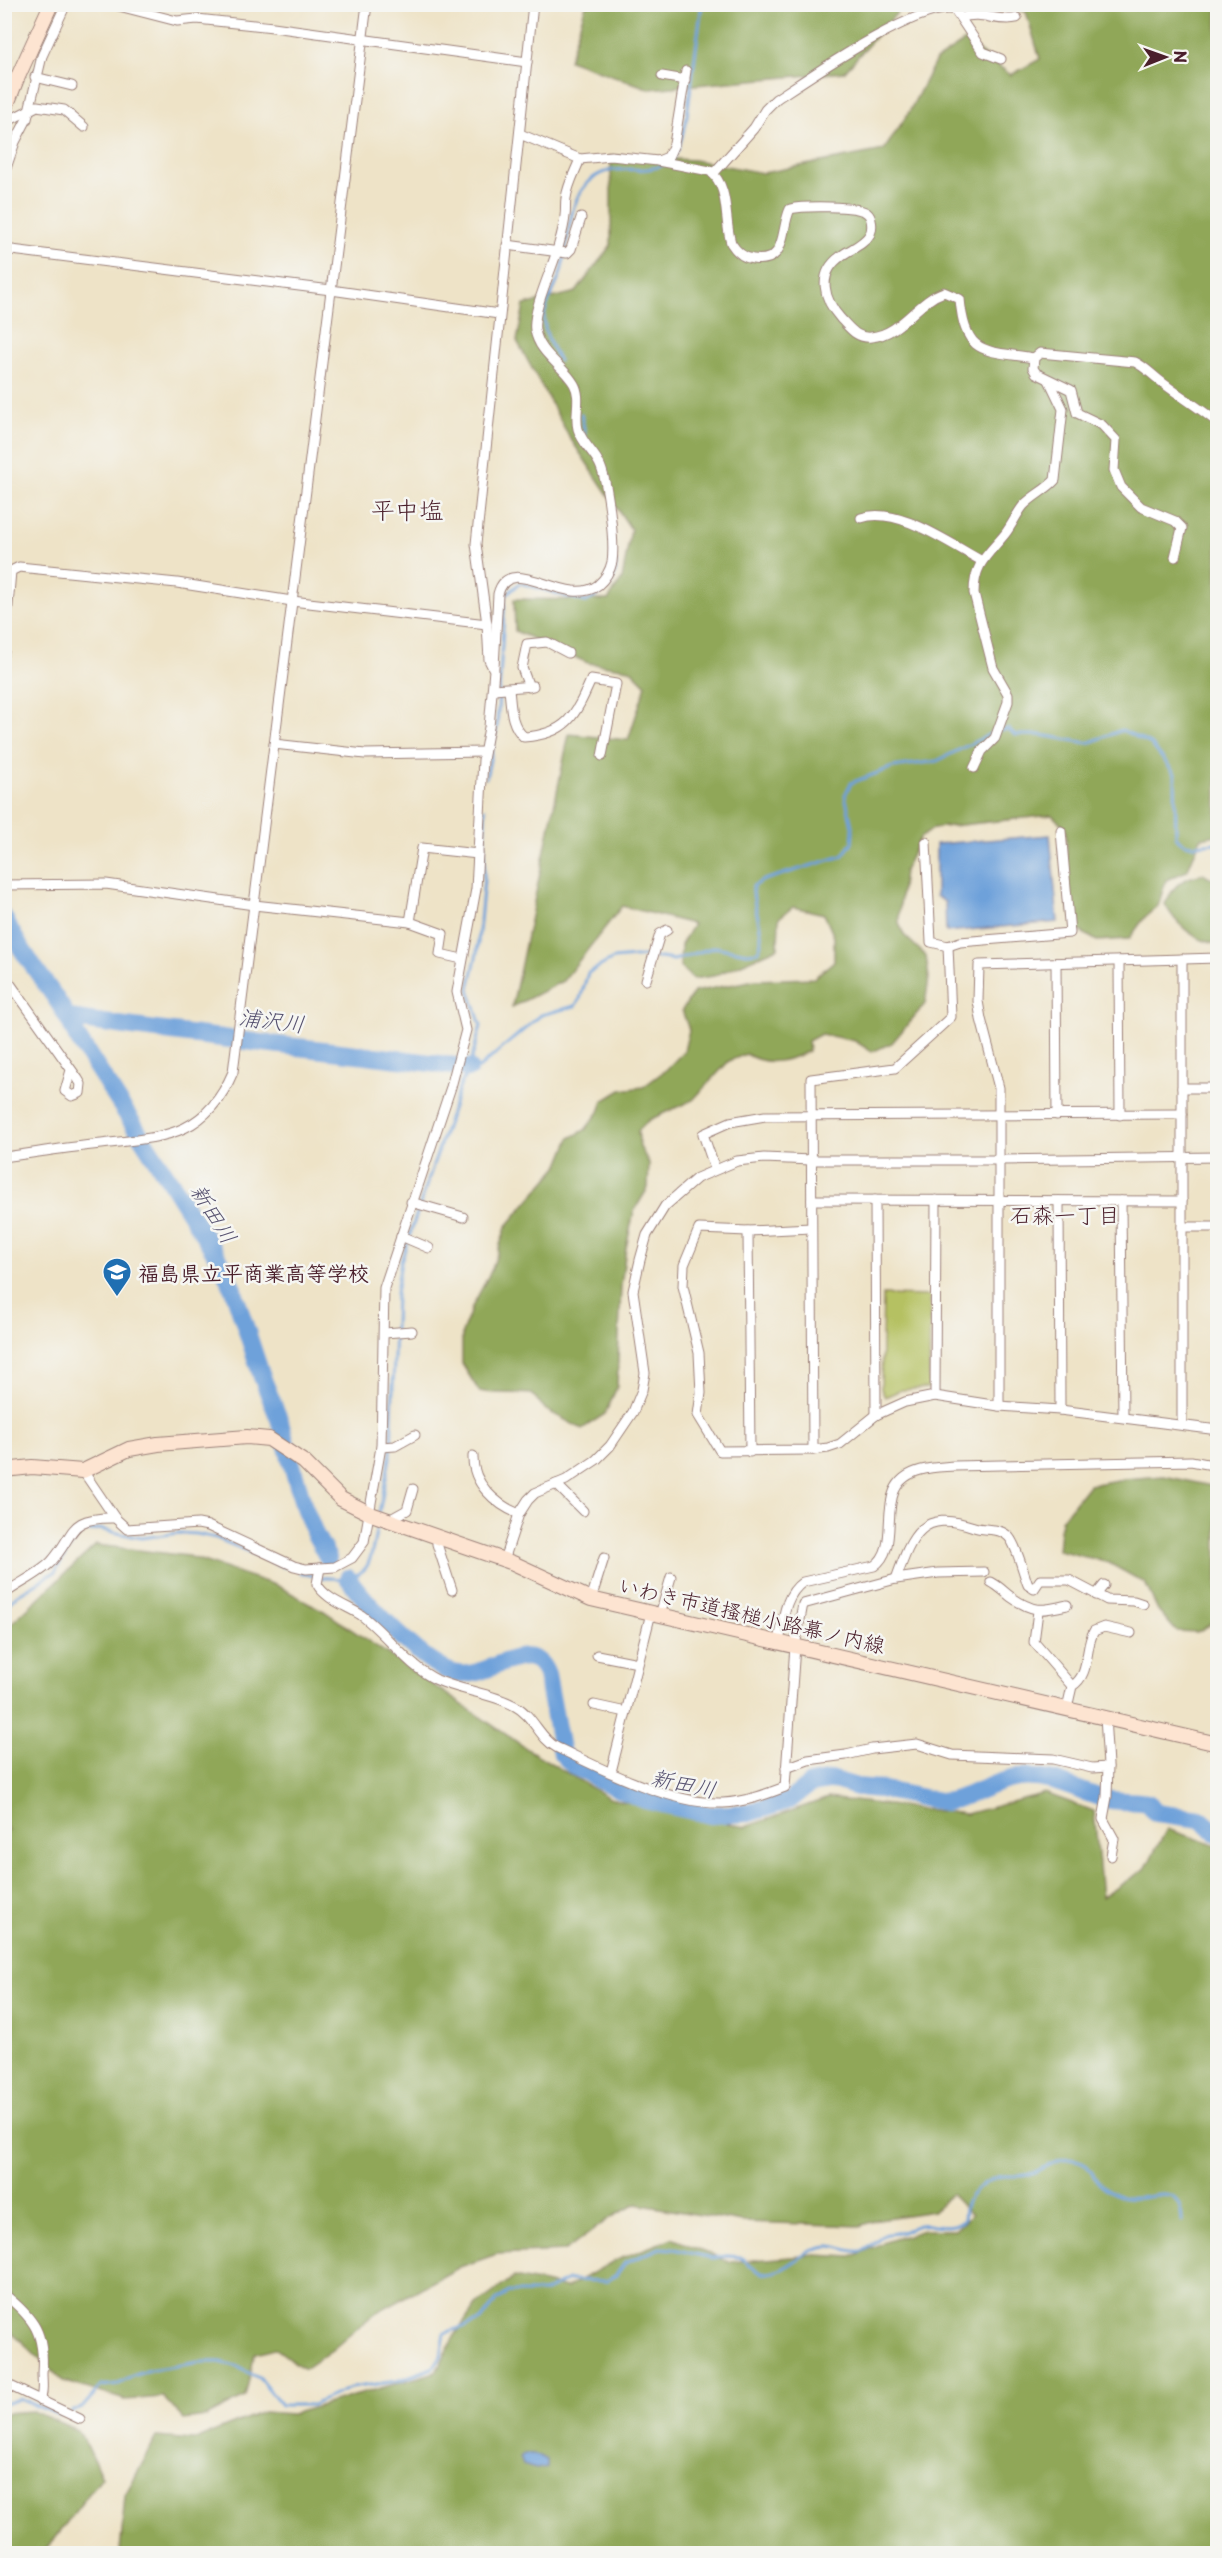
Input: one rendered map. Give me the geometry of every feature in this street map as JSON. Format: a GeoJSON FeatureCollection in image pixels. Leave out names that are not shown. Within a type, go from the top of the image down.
{"type":"FeatureCollection","features":[{"type":"Feature","properties":{"kind":"street"},"geometry":{"type":"LineString","coordinates":[[4,112],[51,4]]}},
{"type":"Feature","properties":{"kind":"street"},"geometry":{"type":"LineString","coordinates":[[4,174],[15,142],[31,108],[35,77],[53,28],[66,4]]}},
{"type":"Feature","properties":{"kind":"street"},"geometry":{"type":"LineString","coordinates":[[111,4],[177,21],[197,19],[273,27],[527,62]]}},
{"type":"Feature","properties":{"kind":"street"},"geometry":{"type":"LineString","coordinates":[[4,1157],[158,1137],[184,1129],[201,1119],[215,1106],[232,1072],[237,1047],[367,4]]}},
{"type":"Feature","properties":{"kind":"street"},"geometry":{"type":"LineString","coordinates":[[494,670],[489,660],[487,624],[476,544],[533,4]]}},
{"type":"Feature","properties":{"kind":"street"},"geometry":{"type":"LineString","coordinates":[[713,174],[754,128],[771,103],[877,35],[912,19],[948,8],[955,10],[983,52],[1001,59]]}},
{"type":"Feature","properties":{"kind":"street"},"geometry":{"type":"LineString","coordinates":[[961,18],[975,9],[1003,21],[1017,18]]}},
{"type":"Feature","properties":{"kind":"street"},"geometry":{"type":"LineString","coordinates":[[658,161],[668,157],[674,144],[686,76],[662,76]]}},
{"type":"Feature","properties":{"kind":"street"},"geometry":{"type":"LineString","coordinates":[[35,77],[72,86]]}},
{"type":"Feature","properties":{"kind":"street"},"geometry":{"type":"LineString","coordinates":[[4,123],[37,106],[64,110],[84,127]]}},
{"type":"Feature","properties":{"kind":"street"},"geometry":{"type":"LineString","coordinates":[[519,134],[580,159],[611,156],[658,161],[710,171],[722,188],[731,243],[735,250],[745,257],[762,260],[776,254],[781,246],[785,219],[790,209],[860,210],[870,216],[870,234],[864,242],[839,257],[831,268],[825,284],[827,303],[850,329],[860,336],[872,338],[889,331],[930,299],[944,292],[960,299],[966,335],[974,345],[986,350],[1034,358]]}},
{"type":"Feature","properties":{"kind":"street"},"geometry":{"type":"LineString","coordinates":[[4,1470],[32,1467],[83,1471],[115,1518],[127,1529],[179,1524],[208,1526],[294,1566],[320,1574],[352,1558],[379,1517],[384,1288],[457,1065],[466,1030],[457,992],[476,889],[484,752],[494,670],[500,585],[509,578],[517,576],[571,592],[582,592],[590,590],[603,579],[609,571],[612,558],[612,536],[605,478],[599,462],[578,431],[576,388],[546,353],[535,331],[536,311],[564,225],[566,198],[580,159]]}},
{"type":"Feature","properties":{"kind":"street"},"geometry":{"type":"LineString","coordinates":[[507,245],[568,252],[581,218]]}},
{"type":"Feature","properties":{"kind":"street"},"geometry":{"type":"LineString","coordinates":[[4,249],[331,290],[499,314]]}},
{"type":"Feature","properties":{"kind":"street"},"geometry":{"type":"LineString","coordinates":[[1175,557],[1182,528],[1175,521],[1141,507],[1120,486],[1114,470],[1116,440],[1102,425],[1077,413],[1071,390],[1035,373],[1034,358],[1040,353],[1136,363],[1146,368],[1218,423]]}},
{"type":"Feature","properties":{"kind":"street"},"geometry":{"type":"LineString","coordinates":[[974,768],[982,751],[995,738],[1008,702],[1008,694],[993,668],[974,593],[977,569],[1005,534],[1023,506],[1055,480],[1063,409],[1049,380]]}},
{"type":"Feature","properties":{"kind":"street"},"geometry":{"type":"LineString","coordinates":[[861,519],[880,514],[907,522],[982,561]]}},
{"type":"Feature","properties":{"kind":"street"},"geometry":{"type":"LineString","coordinates":[[4,562],[13,570]]}},
{"type":"Feature","properties":{"kind":"street"},"geometry":{"type":"LineString","coordinates":[[13,570],[28,567],[177,583],[292,601],[487,624]]}},
{"type":"Feature","properties":{"kind":"street"},"geometry":{"type":"LineString","coordinates":[[4,652],[13,570]]}},
{"type":"Feature","properties":{"kind":"street"},"geometry":{"type":"LineString","coordinates":[[492,689],[531,686],[522,668],[527,644],[547,642],[568,653]]}},
{"type":"Feature","properties":{"kind":"street"},"geometry":{"type":"LineString","coordinates":[[509,689],[512,716],[520,733],[525,737],[562,728],[578,707],[591,680],[616,684],[602,756]]}},
{"type":"Feature","properties":{"kind":"street"},"geometry":{"type":"LineString","coordinates":[[274,744],[365,754],[484,752]]}},
{"type":"Feature","properties":{"kind":"street"},"geometry":{"type":"LineString","coordinates":[[926,842],[931,942],[948,946],[960,942],[1070,933],[1061,831]]}},
{"type":"Feature","properties":{"kind":"street"},"geometry":{"type":"LineString","coordinates":[[410,922],[422,848],[478,854]]}},
{"type":"Feature","properties":{"kind":"street"},"geometry":{"type":"LineString","coordinates":[[4,885],[106,884],[254,905],[410,922],[443,934],[440,954],[462,960]]}},
{"type":"Feature","properties":{"kind":"street"},"geometry":{"type":"LineString","coordinates":[[646,980],[660,934],[667,930]]}},
{"type":"Feature","properties":{"kind":"street"},"geometry":{"type":"LineString","coordinates":[[813,1450],[810,1228],[812,1200],[811,1079],[895,1068],[951,1017],[948,946]]}},
{"type":"Feature","properties":{"kind":"street"},"geometry":{"type":"LineString","coordinates":[[999,1406],[999,1088],[978,1001],[980,965],[1218,958]]}},
{"type":"Feature","properties":{"kind":"street"},"geometry":{"type":"LineString","coordinates":[[1182,959],[1182,1424]]}},
{"type":"Feature","properties":{"kind":"street"},"geometry":{"type":"LineString","coordinates":[[1119,962],[1120,1115]]}},
{"type":"Feature","properties":{"kind":"street"},"geometry":{"type":"LineString","coordinates":[[1056,963],[1058,1115]]}},
{"type":"Feature","properties":{"kind":"street"},"geometry":{"type":"LineString","coordinates":[[4,975],[71,1070]]}},
{"type":"Feature","properties":{"kind":"street"},"geometry":{"type":"LineString","coordinates":[[1182,1088],[1218,1088]]}},
{"type":"Feature","properties":{"kind":"street"},"geometry":{"type":"LineString","coordinates":[[715,1169],[702,1134],[730,1122],[765,1116],[1182,1114]]}},
{"type":"Feature","properties":{"kind":"street"},"geometry":{"type":"LineString","coordinates":[[504,1560],[519,1514],[535,1493],[572,1476],[596,1460],[610,1446],[633,1412],[645,1382],[633,1291],[647,1235],[665,1206],[697,1178],[737,1161],[764,1158],[998,1160],[1218,1157]]}},
{"type":"Feature","properties":{"kind":"street"},"geometry":{"type":"LineString","coordinates":[[812,1200],[1182,1201]]}},
{"type":"Feature","properties":{"kind":"street"},"geometry":{"type":"LineString","coordinates":[[875,1200],[876,1414]]}},
{"type":"Feature","properties":{"kind":"street"},"geometry":{"type":"LineString","coordinates":[[935,1396],[936,1200]]}},
{"type":"Feature","properties":{"kind":"street"},"geometry":{"type":"LineString","coordinates":[[1059,1201],[1060,1410]]}},
{"type":"Feature","properties":{"kind":"street"},"geometry":{"type":"LineString","coordinates":[[1121,1201],[1123,1417]]}},
{"type":"Feature","properties":{"kind":"street"},"geometry":{"type":"LineString","coordinates":[[411,1202],[463,1217]]}},
{"type":"Feature","properties":{"kind":"street"},"geometry":{"type":"LineString","coordinates":[[1182,1227],[1218,1227]]}},
{"type":"Feature","properties":{"kind":"street"},"geometry":{"type":"LineString","coordinates":[[810,1228],[748,1231],[699,1229],[684,1265],[684,1286],[699,1353],[702,1393],[698,1415],[720,1451],[813,1450],[840,1444],[876,1414],[905,1402],[935,1396],[999,1406],[1060,1410],[1218,1430]]}},
{"type":"Feature","properties":{"kind":"street"},"geometry":{"type":"LineString","coordinates":[[748,1231],[750,1452]]}},
{"type":"Feature","properties":{"kind":"street"},"geometry":{"type":"LineString","coordinates":[[401,1236],[429,1248]]}},
{"type":"Feature","properties":{"kind":"street"},"geometry":{"type":"LineString","coordinates":[[384,1333],[412,1331]]}},
{"type":"Feature","properties":{"kind":"street"},"geometry":{"type":"LineString","coordinates":[[381,1448],[395,1446],[415,1436]]}},
{"type":"Feature","properties":{"kind":"street","name":"いわき市道搔槌小路幕ノ内線"},"geometry":{"type":"LineString","coordinates":[[83,1471],[129,1449],[247,1437],[269,1439],[304,1462],[341,1499],[379,1517],[504,1560],[591,1599],[1218,1744]]}},
{"type":"Feature","properties":{"kind":"street"},"geometry":{"type":"LineString","coordinates":[[473,1456],[472,1469],[488,1494],[519,1514]]}},
{"type":"Feature","properties":{"kind":"street"},"geometry":{"type":"LineString","coordinates":[[779,1642],[788,1601],[794,1588],[803,1582],[874,1566],[882,1561],[886,1554],[888,1515],[892,1494],[900,1482],[912,1473],[935,1468],[1191,1461],[1218,1466]]}},
{"type":"Feature","properties":{"kind":"street"},"geometry":{"type":"LineString","coordinates":[[556,1484],[583,1511]]}},
{"type":"Feature","properties":{"kind":"street"},"geometry":{"type":"LineString","coordinates":[[379,1517],[406,1510],[413,1489]]}},
{"type":"Feature","properties":{"kind":"street"},"geometry":{"type":"LineString","coordinates":[[4,1594],[50,1563],[76,1525],[97,1518],[115,1518]]}},
{"type":"Feature","properties":{"kind":"street"},"geometry":{"type":"LineString","coordinates":[[896,1579],[907,1548],[917,1532],[936,1522],[960,1521],[975,1527],[998,1530],[1010,1538],[1028,1584],[1034,1589],[1040,1580],[1057,1578],[1078,1583],[1107,1600],[1134,1601],[1143,1604]]}},
{"type":"Feature","properties":{"kind":"street"},"geometry":{"type":"LineString","coordinates":[[437,1537],[437,1544],[452,1590]]}},
{"type":"Feature","properties":{"kind":"street"},"geometry":{"type":"LineString","coordinates":[[591,1599],[604,1558]]}},
{"type":"Feature","properties":{"kind":"street"},"geometry":{"type":"LineString","coordinates":[[320,1574],[323,1592],[361,1616],[429,1676],[516,1707],[556,1747],[638,1784],[686,1798],[723,1803],[760,1797],[785,1787],[795,1646],[803,1604],[896,1579],[938,1573],[984,1572]]}},
{"type":"Feature","properties":{"kind":"street"},"geometry":{"type":"LineString","coordinates":[[611,1772],[638,1663],[671,1577]]}},
{"type":"Feature","properties":{"kind":"street"},"geometry":{"type":"LineString","coordinates":[[991,1582],[1014,1599],[1038,1611],[1067,1605]]}},
{"type":"Feature","properties":{"kind":"street"},"geometry":{"type":"LineString","coordinates":[[1096,1595],[1104,1585]]}},
{"type":"Feature","properties":{"kind":"street"},"geometry":{"type":"LineString","coordinates":[[1038,1611],[1034,1642],[1072,1686]]}},
{"type":"Feature","properties":{"kind":"street"},"geometry":{"type":"LineString","coordinates":[[1067,1708],[1072,1686],[1080,1681],[1095,1631],[1104,1627],[1131,1633]]}},
{"type":"Feature","properties":{"kind":"street"},"geometry":{"type":"LineString","coordinates":[[597,1655],[638,1663]]}},
{"type":"Feature","properties":{"kind":"street"},"geometry":{"type":"LineString","coordinates":[[594,1705],[626,1712]]}},
{"type":"Feature","properties":{"kind":"street"},"geometry":{"type":"LineString","coordinates":[[1105,1717],[1108,1767],[1104,1822],[1114,1839],[1111,1856]]}},
{"type":"Feature","properties":{"kind":"street"},"geometry":{"type":"LineString","coordinates":[[786,1768],[808,1760],[916,1744],[952,1755],[1053,1759],[1092,1768],[1108,1767]]}},
{"type":"Feature","properties":{"kind":"street"},"geometry":{"type":"LineString","coordinates":[[4,2294],[22,2311],[42,2338],[44,2362],[40,2401]]}},
{"type":"Feature","properties":{"kind":"street"},"geometry":{"type":"LineString","coordinates":[[4,2384],[80,2419]]}},
{"type":"Feature","properties":{"kind":"green space"},"geometry":{"type":"Polygon","coordinates":[[[586,5],[904,5],[844,72],[650,89],[569,60],[586,5]]]}},
{"type":"Feature","properties":{"kind":"green space"},"geometry":{"type":"Polygon","coordinates":[[[989,5],[1217,5],[1217,835],[1201,838],[1187,871],[1166,880],[1158,906],[1145,917],[1129,939],[1097,941],[1078,930],[1068,906],[1066,829],[1052,815],[934,828],[920,838],[904,871],[899,923],[904,935],[926,956],[929,978],[925,1004],[892,1043],[872,1052],[855,1041],[821,1034],[808,1041],[809,1051],[793,1058],[770,1061],[746,1054],[729,1061],[693,1100],[649,1120],[638,1131],[640,1147],[649,1163],[648,1188],[634,1211],[626,1248],[621,1286],[617,1387],[605,1414],[582,1429],[546,1410],[532,1394],[479,1391],[462,1364],[462,1333],[472,1307],[492,1269],[506,1227],[559,1165],[570,1138],[585,1130],[599,1112],[603,1101],[621,1090],[643,1087],[667,1069],[684,1051],[689,1030],[682,1010],[694,992],[755,980],[814,978],[834,961],[834,937],[824,914],[793,907],[779,918],[778,948],[714,976],[693,979],[680,967],[681,945],[693,924],[622,906],[563,981],[512,1007],[569,734],[628,740],[646,685],[630,669],[588,663],[515,631],[514,599],[608,600],[622,579],[631,529],[570,438],[517,341],[524,305],[576,292],[611,245],[611,156],[694,160],[763,173],[884,150],[909,112],[936,60],[965,41],[1011,75],[1040,59],[1026,12],[989,5]]]}},
{"type":"Feature","properties":{"kind":"green space"},"geometry":{"type":"Polygon","coordinates":[[[1204,874],[1217,881],[1217,944],[1201,939],[1180,925],[1165,904],[1176,886],[1190,877],[1204,874]]]}},
{"type":"Feature","properties":{"kind":"green space"},"geometry":{"type":"Polygon","coordinates":[[[883,1295],[930,1296],[929,1388],[901,1390],[885,1397],[881,1389],[883,1295]]]}},
{"type":"Feature","properties":{"kind":"green space"},"geometry":{"type":"Polygon","coordinates":[[[1164,1476],[1217,1487],[1217,1621],[1197,1632],[1176,1631],[1158,1610],[1145,1583],[1109,1563],[1058,1550],[1061,1520],[1089,1485],[1164,1476]]]}},
{"type":"Feature","properties":{"kind":"green space"},"geometry":{"type":"Polygon","coordinates":[[[96,1545],[188,1556],[278,1586],[324,1611],[529,1750],[609,1798],[745,1827],[828,1798],[966,1814],[1045,1793],[1094,1811],[1102,1897],[1145,1869],[1167,1829],[1217,1846],[1217,2553],[120,2553],[125,2495],[157,2437],[193,2440],[263,2412],[292,2414],[436,2372],[454,2337],[476,2305],[514,2277],[567,2288],[612,2262],[672,2238],[730,2262],[816,2255],[851,2257],[885,2242],[924,2230],[955,2230],[971,2215],[951,2194],[934,2211],[879,2219],[860,2226],[742,2222],[636,2204],[610,2218],[565,2251],[497,2254],[460,2267],[375,2313],[332,2350],[304,2369],[275,2348],[255,2353],[245,2397],[206,2417],[184,2420],[163,2397],[125,2400],[63,2381],[11,2331],[5,2330],[4,1831],[8,1830],[4,1823],[5,1629],[96,1545]]]}},
{"type":"Feature","properties":{"kind":"green space"},"geometry":{"type":"Polygon","coordinates":[[[33,2411],[77,2430],[102,2477],[43,2553],[5,2553],[5,2413],[33,2411]]]}},
{"type":"Feature","properties":{"kind":"water"},"geometry":{"type":"Polygon","coordinates":[[[1050,835],[1058,922],[946,932],[945,902],[936,896],[936,844],[1050,835]]]}},
{"type":"Feature","properties":{"kind":"water"},"geometry":{"type":"Polygon","coordinates":[[[524,2454],[540,2456],[547,2460],[547,2467],[535,2469],[523,2465],[520,2457],[524,2454]]]}},
{"type":"Feature","properties":{"kind":"waterway"},"geometry":{"type":"LineString","coordinates":[[672,160],[686,123],[702,4]]}},
{"type":"Feature","properties":{"kind":"waterway"},"geometry":{"type":"LineString","coordinates":[[559,361],[547,335],[544,324],[545,313],[560,275],[577,199],[583,188],[601,174],[663,165]]}},
{"type":"Feature","properties":{"kind":"waterway"},"geometry":{"type":"LineString","coordinates":[[581,414],[585,434]]}},
{"type":"Feature","properties":{"kind":"waterway"},"geometry":{"type":"LineString","coordinates":[[605,468],[609,481]]}},
{"type":"Feature","properties":{"kind":"waterway"},"geometry":{"type":"LineString","coordinates":[[486,778],[497,727],[505,596],[520,583],[586,602],[604,591],[612,582],[616,562]]}},
{"type":"Feature","properties":{"kind":"waterway"},"geometry":{"type":"LineString","coordinates":[[1001,730],[1009,729],[1015,735],[1041,735],[1088,743],[1122,730],[1151,744],[1175,774],[1176,836],[1180,841],[1189,845],[1218,843]]}},
{"type":"Feature","properties":{"kind":"waterway"},"geometry":{"type":"LineString","coordinates":[[469,1068],[479,1068],[541,1015],[575,1006],[580,999],[588,973],[613,959],[646,956],[674,960],[715,947],[747,953],[757,952],[761,939],[753,886],[764,880],[842,856],[852,843],[853,831],[845,795],[851,783],[893,767],[937,761],[994,732]]}},
{"type":"Feature","properties":{"kind":"waterway"},"geometry":{"type":"LineString","coordinates":[[379,1513],[391,1453],[396,1294],[401,1261],[460,1086],[469,1068],[481,1026],[469,989],[477,953],[484,879],[485,809]]}},
{"type":"Feature","properties":{"kind":"waterway","name":"新田川"},"geometry":{"type":"LineString","coordinates":[[4,918],[21,949],[61,1006],[77,1037],[220,1261],[233,1289],[262,1377],[279,1419],[304,1507],[328,1558]]}},
{"type":"Feature","properties":{"kind":"waterway","name":"浦沢川"},"geometry":{"type":"LineString","coordinates":[[69,1018],[469,1068]]}},
{"type":"Feature","properties":{"kind":"waterway"},"geometry":{"type":"LineString","coordinates":[[300,1572],[335,1578],[354,1576],[361,1572],[367,1566],[371,1556],[378,1519]]}},
{"type":"Feature","properties":{"kind":"waterway"},"geometry":{"type":"LineString","coordinates":[[4,1608],[17,1595],[55,1572],[75,1539],[82,1532],[99,1529],[141,1538],[179,1533],[197,1534],[216,1538],[285,1567]]}},
{"type":"Feature","properties":{"kind":"waterway","name":"新田川"},"geometry":{"type":"LineString","coordinates":[[348,1578],[398,1634],[445,1670],[458,1674],[470,1674],[520,1658],[531,1658],[540,1663],[547,1675],[562,1754],[575,1767],[645,1800],[711,1815],[749,1813],[790,1800],[810,1784],[834,1780],[857,1787],[944,1802],[1009,1780],[1029,1777],[1051,1780],[1108,1800],[1148,1803],[1156,1813],[1200,1819],[1218,1834]]}},
{"type":"Feature","properties":{"kind":"waterway"},"geometry":{"type":"LineString","coordinates":[[71,2412],[82,2408],[101,2386],[119,2384],[150,2370],[200,2362],[220,2362],[236,2366],[259,2378],[281,2405],[312,2405],[350,2388],[397,2381],[433,2368],[441,2356],[445,2333],[481,2321],[496,2301],[509,2292],[544,2292],[568,2280],[607,2281],[616,2275],[625,2263],[660,2248],[712,2258],[740,2257],[761,2273],[771,2273],[819,2248],[833,2246],[861,2251],[884,2235],[925,2224],[954,2225],[964,2219],[965,2206],[970,2197],[988,2181],[1003,2176],[1030,2174],[1062,2160],[1068,2159],[1084,2163],[1101,2184],[1122,2197],[1142,2198],[1161,2195],[1175,2199],[1180,2207],[1182,2221]]}},
{"type":"Feature","properties":{"kind":"waterway"},"geometry":{"type":"LineString","coordinates":[[4,2404],[19,2399],[59,2415],[64,2414]]}},
{"type":"Feature","properties":{"kind":"place","name":"福島県立平商業高等学校"},"geometry":{"type":"Point","coordinates":[117,1298]}},
{"type":"Feature","properties":{"kind":"district","name":"平中塩"},"geometry":{"type":"Point","coordinates":[407,509]}},
{"type":"Feature","properties":{"kind":"district","name":"石森一丁目"},"geometry":{"type":"Point","coordinates":[1065,1213]}}]}
